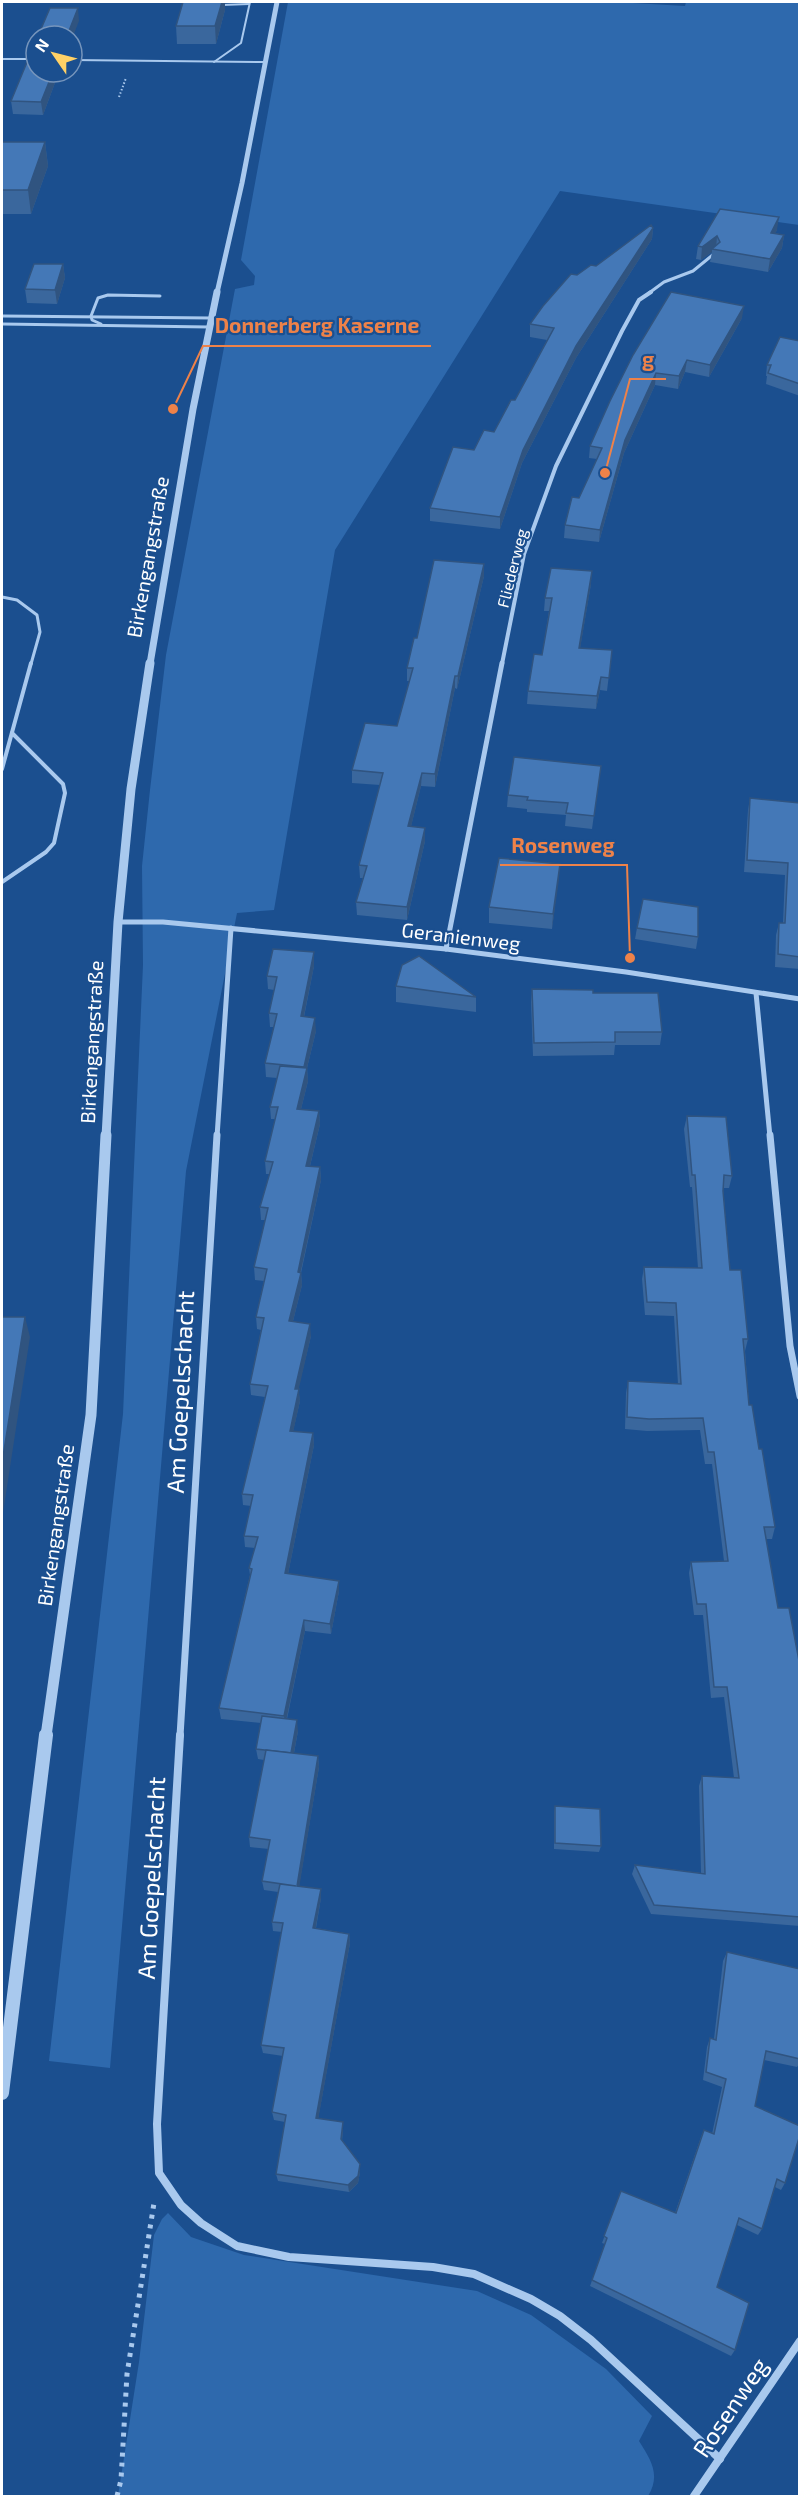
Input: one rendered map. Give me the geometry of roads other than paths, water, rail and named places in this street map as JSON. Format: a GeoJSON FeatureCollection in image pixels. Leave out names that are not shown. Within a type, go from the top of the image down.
{"type":"FeatureCollection","features":[{"type":"Feature","properties":{"kind":"street","name":"Birkengangstraße"},"geometry":{"type":"LineString","coordinates":[[2,2093],[39,1785],[91,1415],[118,922],[137,743],[164,573],[210,323],[242,183],[277,2]]}},
{"type":"Feature","properties":{"kind":"street","name":"Fliederweg"},"geometry":{"type":"LineString","coordinates":[[446,949],[524,554],[556,466],[639,300],[664,282],[693,271],[716,253]]}},
{"type":"Feature","properties":{"kind":"street","name":"Geranienweg"},"geometry":{"type":"LineString","coordinates":[[118,922],[163,922],[446,949],[626,972],[800,999]]}},
{"type":"Feature","properties":{"kind":"street","name":"Am Goepelschacht"},"geometry":{"type":"LineString","coordinates":[[231,928],[227,958],[158,2100],[159,2173],[181,2205],[201,2223],[237,2246],[289,2258],[434,2267],[474,2274],[531,2299],[560,2316],[591,2340],[720,2459]]}},
{"type":"Feature","properties":{"kind":"street"},"geometry":{"type":"LineString","coordinates":[[756,993],[790,1346],[800,1396]]}},
{"type":"Feature","properties":{"kind":"street","name":"Rosenweg"},"geometry":{"type":"LineString","coordinates":[[694,2496],[800,2341]]}},
{"type":"Feature","properties":{"kind":"lane"},"geometry":{"type":"LineString","coordinates":[[214,62],[224,53],[239,47],[242,43],[249,3],[216,5]]}},
{"type":"Feature","properties":{"kind":"lane"},"geometry":{"type":"LineString","coordinates":[[2,59],[24,59]]}},
{"type":"Feature","properties":{"kind":"lane"},"geometry":{"type":"LineString","coordinates":[[84,60],[266,62]]}},
{"type":"Feature","properties":{"kind":"lane"},"geometry":{"type":"LineString","coordinates":[[91,316],[96,301],[103,296],[160,296]]}},
{"type":"Feature","properties":{"kind":"lane"},"geometry":{"type":"LineString","coordinates":[[2,316],[91,316],[210,323]]}},
{"type":"Feature","properties":{"kind":"lane"},"geometry":{"type":"LineString","coordinates":[[91,316],[97,323],[109,326]]}},
{"type":"Feature","properties":{"kind":"lane"},"geometry":{"type":"LineString","coordinates":[[2,324],[109,326],[210,323]]}},
{"type":"Feature","properties":{"kind":"lane"},"geometry":{"type":"LineString","coordinates":[[2,597],[17,600],[37,615],[40,632],[2,770]]}},
{"type":"Feature","properties":{"kind":"lane"},"geometry":{"type":"LineString","coordinates":[[2,882],[46,852],[54,843],[65,793],[63,784],[12,733]]}},
{"type":"Feature","properties":{"kind":"place","name":"Donnerberg Kaserne"},"geometry":{"type":"Point","coordinates":[173,409]}},
{"type":"Feature","properties":{"kind":"place","name":"g"},"geometry":{"type":"Point","coordinates":[605,473]}},
{"type":"Feature","properties":{"kind":"place","name":"Rosenweg"},"geometry":{"type":"Point","coordinates":[630,958]}}]}
